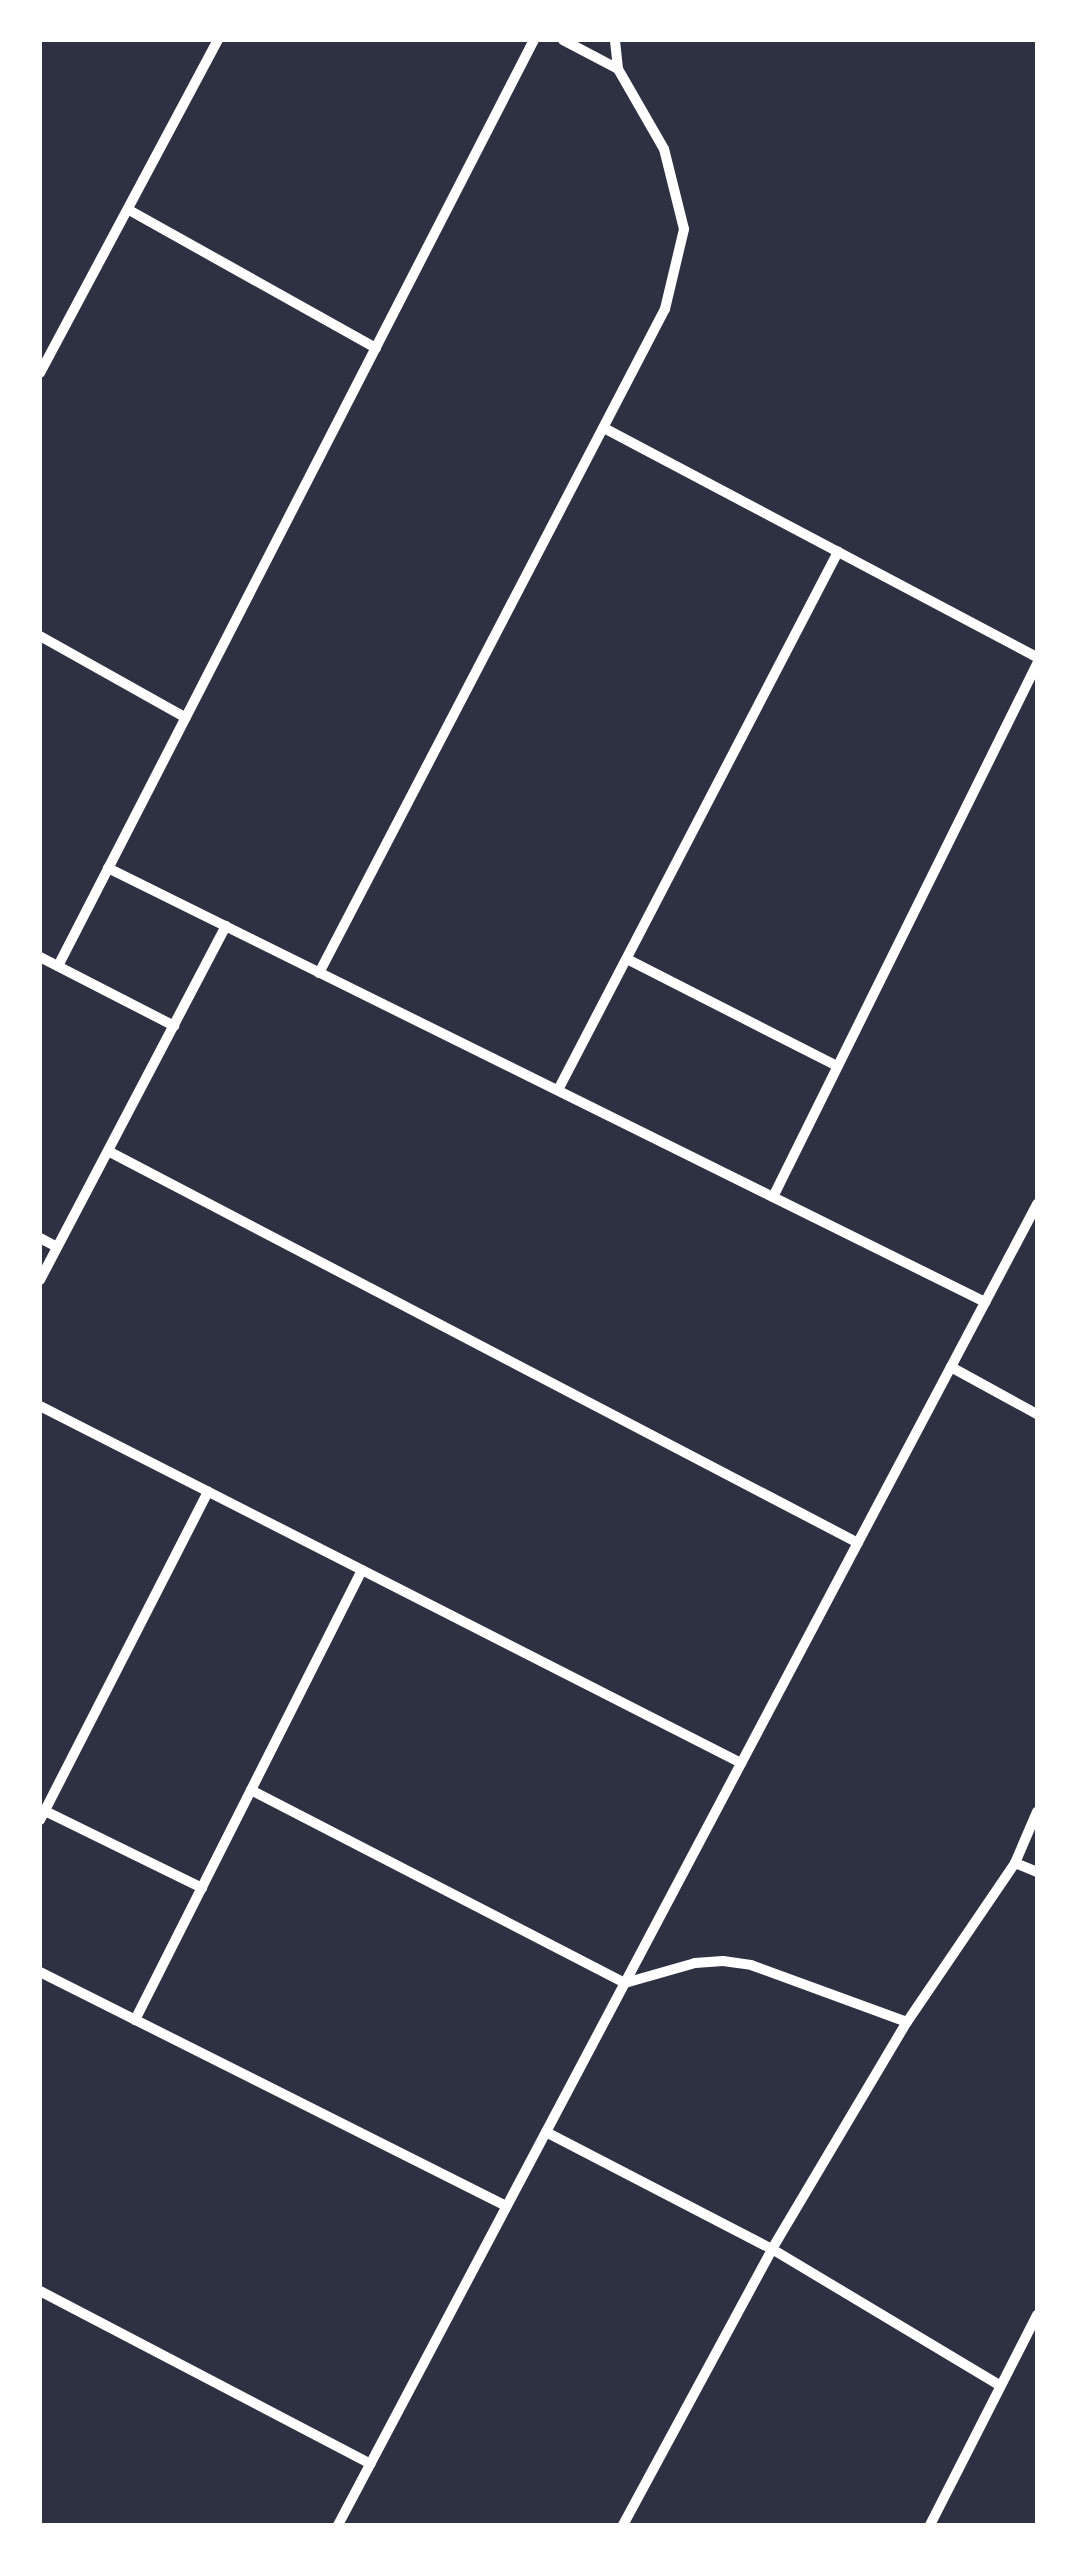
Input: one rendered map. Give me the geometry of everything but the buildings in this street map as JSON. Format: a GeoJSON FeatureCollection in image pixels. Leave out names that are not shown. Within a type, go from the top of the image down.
{"type":"FeatureCollection","features":[{"type":"Feature","properties":{"kind":"street"},"geometry":{"type":"LineString","coordinates":[[40,373],[218,40]]}},
{"type":"Feature","properties":{"kind":"street"},"geometry":{"type":"LineString","coordinates":[[58,966],[534,40]]}},
{"type":"Feature","properties":{"kind":"street"},"geometry":{"type":"LineString","coordinates":[[562,40],[618,69]]}},
{"type":"Feature","properties":{"kind":"street"},"geometry":{"type":"LineString","coordinates":[[318,972],[665,309],[684,229],[664,149],[618,69],[615,40]]}},
{"type":"Feature","properties":{"kind":"street"},"geometry":{"type":"LineString","coordinates":[[129,210],[376,348]]}},
{"type":"Feature","properties":{"kind":"street"},"geometry":{"type":"LineString","coordinates":[[604,428],[1037,657]]}},
{"type":"Feature","properties":{"kind":"street"},"geometry":{"type":"LineString","coordinates":[[558,1090],[838,552]]}},
{"type":"Feature","properties":{"kind":"street"},"geometry":{"type":"LineString","coordinates":[[40,636],[186,718]]}},
{"type":"Feature","properties":{"kind":"street"},"geometry":{"type":"LineString","coordinates":[[773,1197],[1037,664]]}},
{"type":"Feature","properties":{"kind":"street"},"geometry":{"type":"LineString","coordinates":[[108,868],[985,1302]]}},
{"type":"Feature","properties":{"kind":"street"},"geometry":{"type":"LineString","coordinates":[[40,1280],[226,926]]}},
{"type":"Feature","properties":{"kind":"street"},"geometry":{"type":"LineString","coordinates":[[40,957],[174,1026]]}},
{"type":"Feature","properties":{"kind":"street"},"geometry":{"type":"LineString","coordinates":[[626,959],[837,1066]]}},
{"type":"Feature","properties":{"kind":"street"},"geometry":{"type":"LineString","coordinates":[[108,1152],[858,1543]]}},
{"type":"Feature","properties":{"kind":"street"},"geometry":{"type":"LineString","coordinates":[[344,2521],[506,2206],[1037,1204]]}},
{"type":"Feature","properties":{"kind":"street"},"geometry":{"type":"LineString","coordinates":[[40,1238],[58,1247]]}},
{"type":"Feature","properties":{"kind":"street"},"geometry":{"type":"LineString","coordinates":[[951,1367],[1037,1414]]}},
{"type":"Feature","properties":{"kind":"street"},"geometry":{"type":"LineString","coordinates":[[40,1406],[741,1763]]}},
{"type":"Feature","properties":{"kind":"street"},"geometry":{"type":"LineString","coordinates":[[202,1888],[42,1816],[208,1492]]}},
{"type":"Feature","properties":{"kind":"street"},"geometry":{"type":"LineString","coordinates":[[135,2020],[362,1570]]}},
{"type":"Feature","properties":{"kind":"street"},"geometry":{"type":"LineString","coordinates":[[251,1790],[625,1983],[694,1964],[724,1961],[750,1965],[907,2022]]}},
{"type":"Feature","properties":{"kind":"street"},"geometry":{"type":"LineString","coordinates":[[623,2525],[772,2249],[907,2022],[1015,1863],[1037,1812]]}},
{"type":"Feature","properties":{"kind":"street"},"geometry":{"type":"LineString","coordinates":[[1015,1863],[1037,1872]]}},
{"type":"Feature","properties":{"kind":"street"},"geometry":{"type":"LineString","coordinates":[[40,1972],[506,2206]]}},
{"type":"Feature","properties":{"kind":"street"},"geometry":{"type":"LineString","coordinates":[[546,2132],[772,2249],[999,2385]]}},
{"type":"Feature","properties":{"kind":"street"},"geometry":{"type":"LineString","coordinates":[[40,2291],[371,2464]]}},
{"type":"Feature","properties":{"kind":"street"},"geometry":{"type":"LineString","coordinates":[[930,2525],[1037,2315]]}}]}
